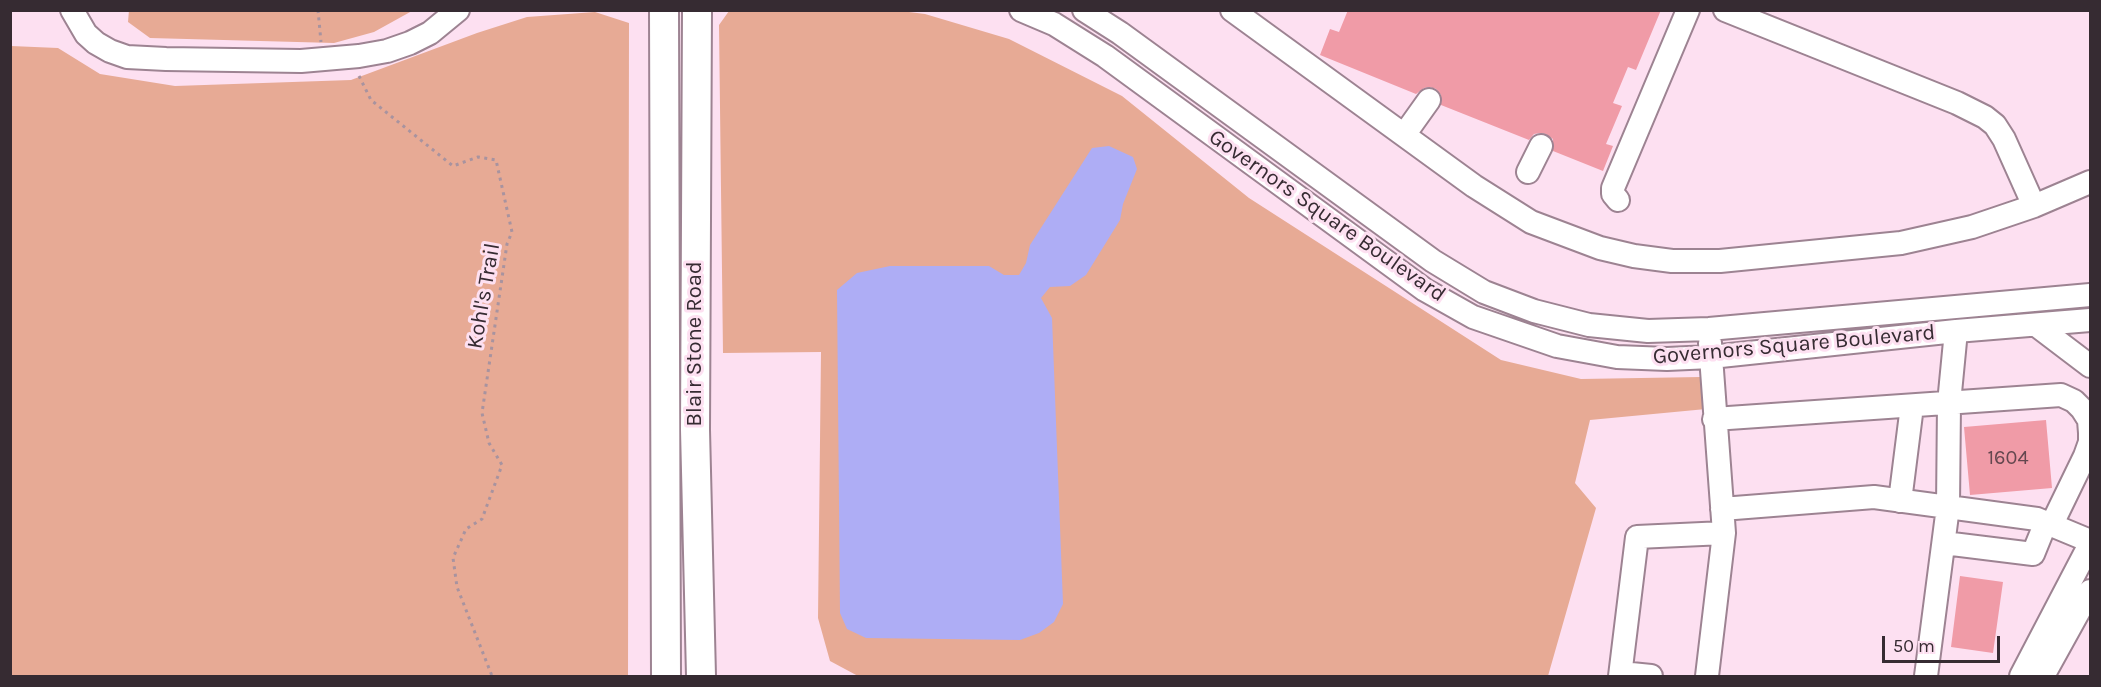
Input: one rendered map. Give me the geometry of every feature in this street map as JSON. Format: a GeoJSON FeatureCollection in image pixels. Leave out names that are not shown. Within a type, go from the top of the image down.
{"type":"FeatureCollection","features":[{"type":"Feature","properties":{"kind":"main road","name":"Blair Stone Road"},"geometry":{"type":"LineString","coordinates":[[664,10],[666,676]]}},
{"type":"Feature","properties":{"kind":"main road","name":"Blair Stone Road"},"geometry":{"type":"LineString","coordinates":[[697,10],[695,430],[701,676]]}},
{"type":"Feature","properties":{"kind":"street"},"geometry":{"type":"LineString","coordinates":[[72,10],[86,34],[96,44],[127,57],[166,60],[301,61],[387,51],[430,33],[458,10]]}},
{"type":"Feature","properties":{"kind":"street","name":"Governors Square Boulevard"},"geometry":{"type":"LineString","coordinates":[[1021,10],[1054,24],[1105,56],[1425,290],[1473,316],[1557,346],[1617,357],[1667,359],[1711,357],[1956,331],[2091,320]]}},
{"type":"Feature","properties":{"kind":"street"},"geometry":{"type":"LineString","coordinates":[[1232,10],[1474,186],[1531,222],[1600,248],[1672,261],[1720,261],[1901,243],[1969,228],[2034,206],[2089,183]]}},
{"type":"Feature","properties":{"kind":"street"},"geometry":{"type":"LineString","coordinates":[[1618,200],[1613,194],[1613,188],[1688,10]]}},
{"type":"Feature","properties":{"kind":"street"},"geometry":{"type":"LineString","coordinates":[[1725,10],[1957,103],[1985,117],[1995,125],[2004,139],[2034,206]]}},
{"type":"Feature","properties":{"kind":"street"},"geometry":{"type":"LineString","coordinates":[[1083,42],[1092,15]]}},
{"type":"Feature","properties":{"kind":"street","name":"Governors Square Boulevard"},"geometry":{"type":"LineString","coordinates":[[1092,15],[1433,261],[1484,292],[1534,311],[1589,325],[1648,331],[1709,329],[2091,295]]}},
{"type":"Feature","properties":{"kind":"street"},"geometry":{"type":"LineString","coordinates":[[1404,135],[1429,100]]}},
{"type":"Feature","properties":{"kind":"street"},"geometry":{"type":"LineString","coordinates":[[1528,172],[1541,146]]}},
{"type":"Feature","properties":{"kind":"street"},"geometry":{"type":"LineString","coordinates":[[2036,325],[2091,366]]}},
{"type":"Feature","properties":{"kind":"street"},"geometry":{"type":"LineString","coordinates":[[1707,676],[1724,533],[1709,329]]}},
{"type":"Feature","properties":{"kind":"street"},"geometry":{"type":"LineString","coordinates":[[1926,676],[1948,507],[1949,403],[1956,331]]}},
{"type":"Feature","properties":{"kind":"street"},"geometry":{"type":"LineString","coordinates":[[1714,420],[2061,395],[2074,401],[2088,420],[2090,442],[2033,554],[1944,543]]}},
{"type":"Feature","properties":{"kind":"street"},"geometry":{"type":"LineString","coordinates":[[1900,501],[1912,406]]}},
{"type":"Feature","properties":{"kind":"street"},"geometry":{"type":"LineString","coordinates":[[1722,509],[1874,497],[2037,519],[2091,542],[2021,676]]}},
{"type":"Feature","properties":{"kind":"street"},"geometry":{"type":"LineString","coordinates":[[1651,676],[1620,675],[1637,537],[1724,533]]}},
{"type":"Feature","properties":{"kind":"street"},"geometry":{"type":"LineString","coordinates":[[2043,676],[2091,591]]}},
{"type":"Feature","properties":{"kind":"path"},"geometry":{"type":"LineString","coordinates":[[318,10],[322,50],[331,59]]}},
{"type":"Feature","properties":{"kind":"path","name":"Kohl's Trail"},"geometry":{"type":"LineString","coordinates":[[331,59],[357,72],[371,100],[453,166],[478,157],[496,160],[512,232],[507,244],[482,413],[489,443],[502,465],[482,519],[466,529],[453,558],[457,587],[492,676]]}},
{"type":"Feature","properties":{"kind":"shaded area"},"geometry":{"type":"Polygon","coordinates":[[[129,10],[412,11],[374,32],[334,43],[150,38],[128,22],[129,10]]]}},
{"type":"Feature","properties":{"kind":"shaded area"},"geometry":{"type":"Polygon","coordinates":[[[729,11],[901,11],[925,14],[1009,39],[1122,96],[1249,198],[1501,360],[1581,379],[1701,377],[1706,409],[1590,420],[1575,483],[1596,508],[1548,676],[858,676],[830,661],[818,618],[821,352],[723,353],[719,25],[729,11]]]}},
{"type":"Feature","properties":{"kind":"shaded area"},"geometry":{"type":"Polygon","coordinates":[[[595,12],[629,23],[628,676],[11,676],[11,46],[58,48],[100,74],[175,86],[351,80],[527,17],[595,12]]]}},
{"type":"Feature","properties":{"kind":"water"},"geometry":{"type":"Polygon","coordinates":[[[1109,146],[1133,157],[1137,169],[1123,204],[1120,220],[1086,275],[1070,286],[1050,287],[1041,298],[1052,318],[1063,604],[1054,622],[1039,633],[1020,640],[866,638],[847,629],[840,613],[837,290],[857,273],[890,266],[989,266],[1004,275],[1019,275],[1026,263],[1030,245],[1092,148],[1109,146]]]}},
{"type":"Feature","properties":{"kind":"building"},"geometry":{"type":"Polygon","coordinates":[[[1348,10],[1661,10],[1636,70],[1628,67],[1613,103],[1622,106],[1606,144],[1613,146],[1603,171],[1553,151],[1553,139],[1546,134],[1534,134],[1529,140],[1441,105],[1441,95],[1436,89],[1424,88],[1416,94],[1320,55],[1330,29],[1339,32],[1348,10]]]}},
{"type":"Feature","properties":{"kind":"building"},"geometry":{"type":"Polygon","coordinates":[[[2046,420],[2052,488],[1970,495],[1964,427],[2046,420]]]}},
{"type":"Feature","properties":{"kind":"building"},"geometry":{"type":"Polygon","coordinates":[[[1960,576],[2003,582],[1993,653],[1951,647],[1960,576]]]}}]}
